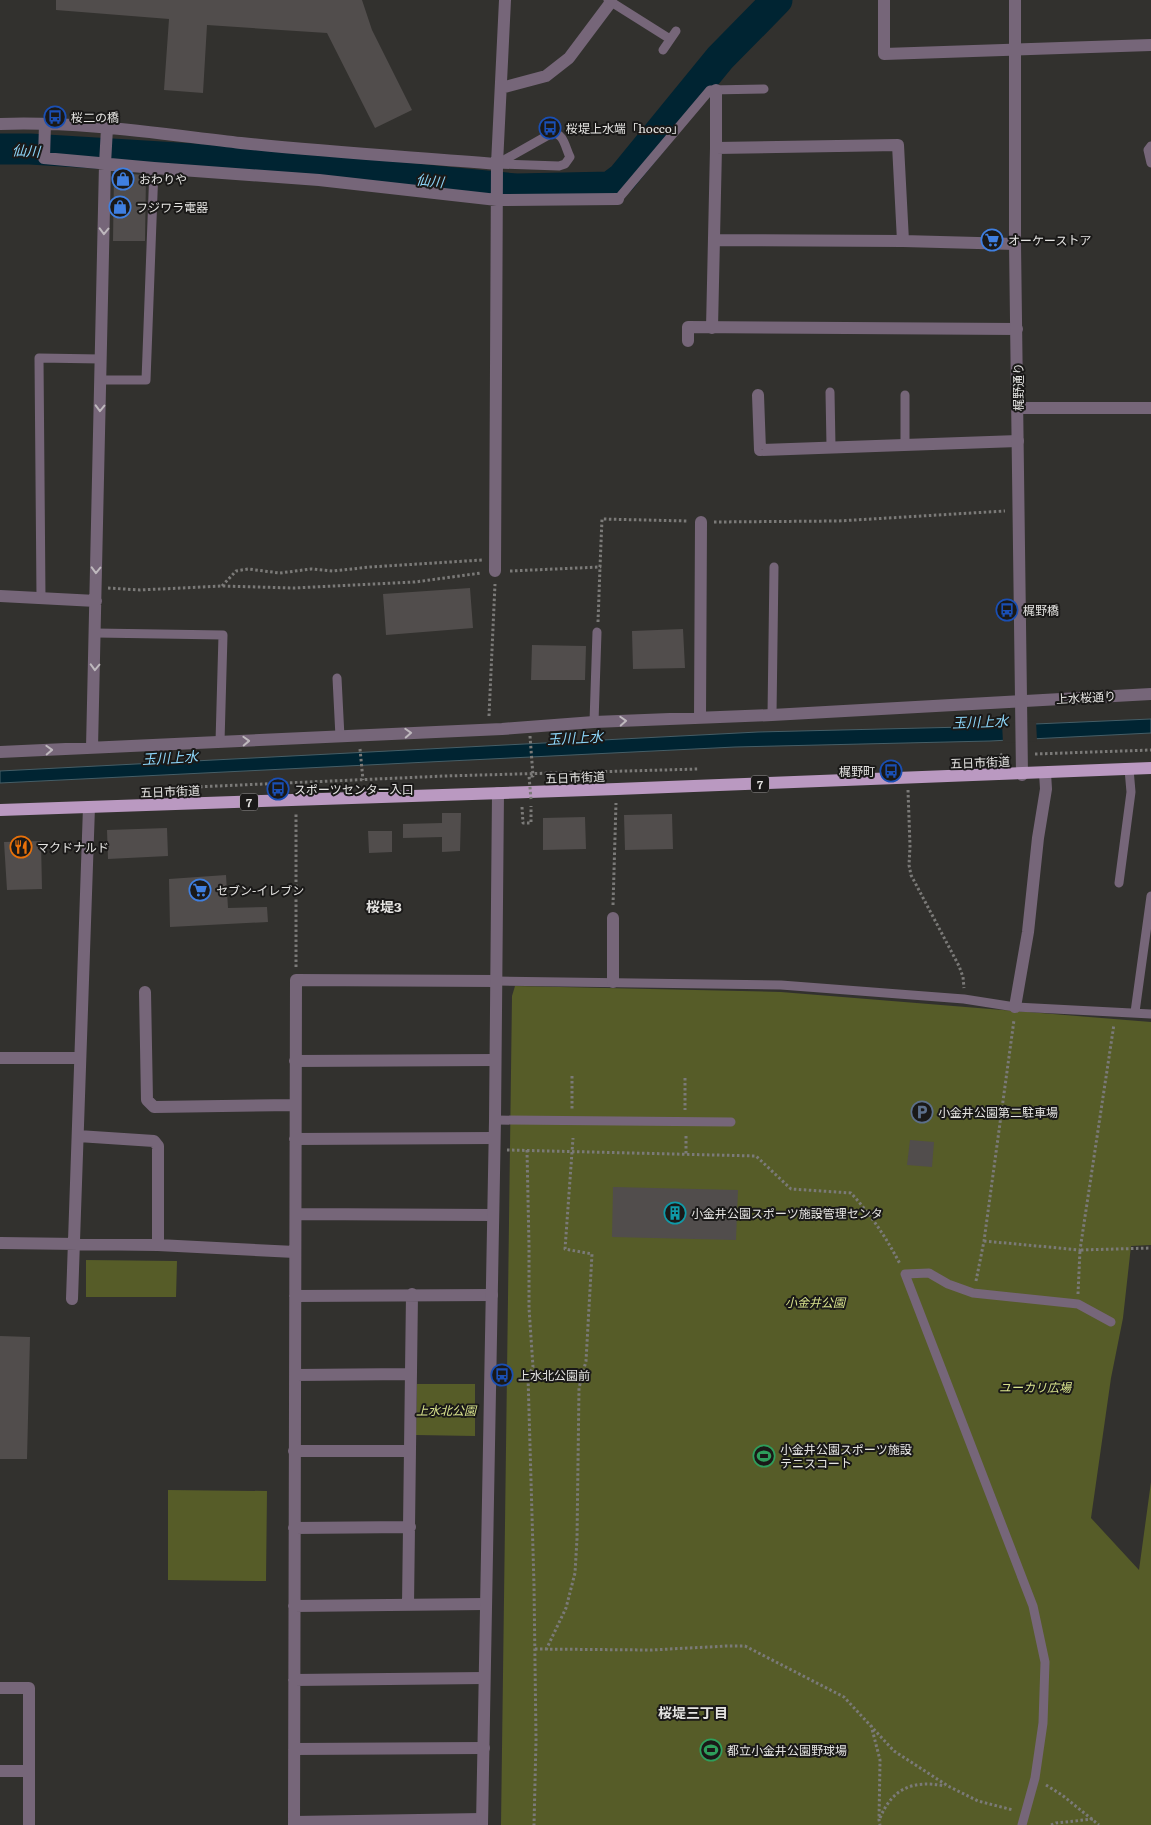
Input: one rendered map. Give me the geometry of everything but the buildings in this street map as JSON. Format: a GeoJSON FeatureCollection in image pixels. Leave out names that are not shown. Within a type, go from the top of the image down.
{"type":"FeatureCollection","features":[{"type":"Feature","properties":{"kind":"main road","name":"五日市街道"},"geometry":{"type":"LineString","coordinates":[[0,810],[617,789],[1151,768]]}},
{"type":"Feature","properties":{"kind":"street"},"geometry":{"type":"LineString","coordinates":[[495,565],[497,169],[505,0]]}},
{"type":"Feature","properties":{"kind":"street"},"geometry":{"type":"LineString","coordinates":[[884,0],[884,54],[1151,45]]}},
{"type":"Feature","properties":{"kind":"street","name":"梶野通り"},"geometry":{"type":"LineString","coordinates":[[1015,0],[1020,706],[1026,750],[1022,774]]}},
{"type":"Feature","properties":{"kind":"street"},"geometry":{"type":"LineString","coordinates":[[501,88],[546,76],[569,58],[609,1]]}},
{"type":"Feature","properties":{"kind":"street"},"geometry":{"type":"LineString","coordinates":[[712,328],[716,90]]}},
{"type":"Feature","properties":{"kind":"street"},"geometry":{"type":"LineString","coordinates":[[0,124],[45,124],[107,128],[497,169]]}},
{"type":"Feature","properties":{"kind":"street"},"geometry":{"type":"LineString","coordinates":[[45,124],[44,158],[319,180],[497,200],[618,199]]}},
{"type":"Feature","properties":{"kind":"street"},"geometry":{"type":"LineString","coordinates":[[92,748],[107,128]]}},
{"type":"Feature","properties":{"kind":"street"},"geometry":{"type":"LineString","coordinates":[[716,148],[898,145],[903,242]]}},
{"type":"Feature","properties":{"kind":"street"},"geometry":{"type":"LineString","coordinates":[[714,240],[1016,244]]}},
{"type":"Feature","properties":{"kind":"street"},"geometry":{"type":"LineString","coordinates":[[688,341],[688,327],[1017,329]]}},
{"type":"Feature","properties":{"kind":"street"},"geometry":{"type":"LineString","coordinates":[[758,395],[760,450],[831,446],[1018,441]]}},
{"type":"Feature","properties":{"kind":"street"},"geometry":{"type":"LineString","coordinates":[[1018,408],[1151,408]]}},
{"type":"Feature","properties":{"kind":"street"},"geometry":{"type":"LineString","coordinates":[[700,718],[701,522]]}},
{"type":"Feature","properties":{"kind":"street"},"geometry":{"type":"LineString","coordinates":[[0,596],[96,601]]}},
{"type":"Feature","properties":{"kind":"street","name":"上水桜通り"},"geometry":{"type":"LineString","coordinates":[[0,752],[489,729],[502,730],[594,722],[1020,706],[1151,694]]}},
{"type":"Feature","properties":{"kind":"street"},"geometry":{"type":"LineString","coordinates":[[1015,1007],[1028,932],[1038,838],[1046,789],[1045,773]]}},
{"type":"Feature","properties":{"kind":"street"},"geometry":{"type":"LineString","coordinates":[[496,981],[296,980],[294,1823],[482,1822],[496,1060],[498,793]]}},
{"type":"Feature","properties":{"kind":"street"},"geometry":{"type":"LineString","coordinates":[[72,1300],[88,807]]}},
{"type":"Feature","properties":{"kind":"street"},"geometry":{"type":"LineString","coordinates":[[613,918],[613,982]]}},
{"type":"Feature","properties":{"kind":"street"},"geometry":{"type":"LineString","coordinates":[[145,992],[147,1100],[154,1107],[295,1105]]}},
{"type":"Feature","properties":{"kind":"street"},"geometry":{"type":"LineString","coordinates":[[0,1058],[79,1058]]}},
{"type":"Feature","properties":{"kind":"street"},"geometry":{"type":"LineString","coordinates":[[295,1061],[496,1060]]}},
{"type":"Feature","properties":{"kind":"street"},"geometry":{"type":"LineString","coordinates":[[78,1136],[154,1141],[158,1146],[158,1245]]}},
{"type":"Feature","properties":{"kind":"street"},"geometry":{"type":"LineString","coordinates":[[295,1139],[494,1144]]}},
{"type":"Feature","properties":{"kind":"street"},"geometry":{"type":"LineString","coordinates":[[296,1214],[493,1215]]}},
{"type":"Feature","properties":{"kind":"street"},"geometry":{"type":"LineString","coordinates":[[0,1243],[158,1245],[295,1252]]}},
{"type":"Feature","properties":{"kind":"street"},"geometry":{"type":"LineString","coordinates":[[408,1605],[412,1294]]}},
{"type":"Feature","properties":{"kind":"street"},"geometry":{"type":"LineString","coordinates":[[295,1296],[492,1295]]}},
{"type":"Feature","properties":{"kind":"street"},"geometry":{"type":"LineString","coordinates":[[294,1375],[411,1374]]}},
{"type":"Feature","properties":{"kind":"street"},"geometry":{"type":"LineString","coordinates":[[294,1450],[410,1451]]}},
{"type":"Feature","properties":{"kind":"street"},"geometry":{"type":"LineString","coordinates":[[294,1528],[410,1527]]}},
{"type":"Feature","properties":{"kind":"street"},"geometry":{"type":"LineString","coordinates":[[294,1606],[485,1604]]}},
{"type":"Feature","properties":{"kind":"street"},"geometry":{"type":"LineString","coordinates":[[294,1680],[484,1678]]}},
{"type":"Feature","properties":{"kind":"street"},"geometry":{"type":"LineString","coordinates":[[0,1688],[29,1688],[29,1825]]}},
{"type":"Feature","properties":{"kind":"street"},"geometry":{"type":"LineString","coordinates":[[294,1749],[484,1748]]}},
{"type":"Feature","properties":{"kind":"street"},"geometry":{"type":"LineString","coordinates":[[0,1771],[29,1771]]}},
{"type":"Feature","properties":{"kind":"lane"},"geometry":{"type":"LineString","coordinates":[[609,1],[670,39]]}},
{"type":"Feature","properties":{"kind":"lane"},"geometry":{"type":"LineString","coordinates":[[663,50],[676,31]]}},
{"type":"Feature","properties":{"kind":"lane"},"geometry":{"type":"LineString","coordinates":[[618,199],[710,90],[764,89]]}},
{"type":"Feature","properties":{"kind":"lane"},"geometry":{"type":"LineString","coordinates":[[552,133],[561,135],[570,157],[565,164],[559,166],[497,169],[552,133]]}},
{"type":"Feature","properties":{"kind":"lane"},"geometry":{"type":"LineString","coordinates":[[1151,146],[1148,150],[1151,163]]}},
{"type":"Feature","properties":{"kind":"lane"},"geometry":{"type":"LineString","coordinates":[[101,380],[146,380],[154,168]]}},
{"type":"Feature","properties":{"kind":"lane"},"geometry":{"type":"LineString","coordinates":[[41,597],[39,358],[101,359]]}},
{"type":"Feature","properties":{"kind":"lane"},"geometry":{"type":"LineString","coordinates":[[830,392],[831,446]]}},
{"type":"Feature","properties":{"kind":"lane"},"geometry":{"type":"LineString","coordinates":[[904,395],[905,444]]}},
{"type":"Feature","properties":{"kind":"lane"},"geometry":{"type":"LineString","coordinates":[[772,715],[774,566]]}},
{"type":"Feature","properties":{"kind":"lane"},"geometry":{"type":"LineString","coordinates":[[594,722],[597,632]]}},
{"type":"Feature","properties":{"kind":"lane"},"geometry":{"type":"LineString","coordinates":[[96,633],[224,635],[220,742]]}},
{"type":"Feature","properties":{"kind":"lane"},"geometry":{"type":"LineString","coordinates":[[337,678],[340,737]]}},
{"type":"Feature","properties":{"kind":"lane"},"geometry":{"type":"LineString","coordinates":[[1119,883],[1131,792],[1129,769]]}},
{"type":"Feature","properties":{"kind":"lane"},"geometry":{"type":"LineString","coordinates":[[1135,1012],[1151,896]]}},
{"type":"Feature","properties":{"kind":"lane"},"geometry":{"type":"LineString","coordinates":[[496,981],[781,985],[964,999],[1015,1007],[1151,1014]]}},
{"type":"Feature","properties":{"kind":"lane"},"geometry":{"type":"LineString","coordinates":[[495,1120],[730,1122]]}},
{"type":"Feature","properties":{"kind":"lane"},"geometry":{"type":"LineString","coordinates":[[1022,1825],[1035,1778],[1043,1724],[1045,1662],[1032,1606],[905,1274],[929,1273],[948,1284],[973,1293],[1078,1304],[1111,1322]]}},
{"type":"Feature","properties":{"kind":"path"},"geometry":{"type":"LineString","coordinates":[[597,632],[602,519],[701,522],[838,521],[1019,510]]}},
{"type":"Feature","properties":{"kind":"path"},"geometry":{"type":"LineString","coordinates":[[96,588],[140,590],[222,586],[293,588],[416,582],[495,565]]}},
{"type":"Feature","properties":{"kind":"path"},"geometry":{"type":"LineString","coordinates":[[489,729],[495,565]]}},
{"type":"Feature","properties":{"kind":"path"},"geometry":{"type":"LineString","coordinates":[[222,586],[236,571],[248,570],[280,573],[311,569],[334,572],[370,566],[495,565],[600,567]]}},
{"type":"Feature","properties":{"kind":"path"},"geometry":{"type":"LineString","coordinates":[[522,804],[523,823],[531,823],[529,776],[534,776],[530,736]]}},
{"type":"Feature","properties":{"kind":"path"},"geometry":{"type":"LineString","coordinates":[[360,746],[363,779]]}},
{"type":"Feature","properties":{"kind":"path"},"geometry":{"type":"LineString","coordinates":[[1026,750],[1037,756],[1151,750]]}},
{"type":"Feature","properties":{"kind":"path"},"geometry":{"type":"LineString","coordinates":[[186,787],[496,774],[496,778]]}},
{"type":"Feature","properties":{"kind":"path"},"geometry":{"type":"LineString","coordinates":[[907,778],[909,866],[911,875],[959,966],[963,977],[964,999]]}},
{"type":"Feature","properties":{"kind":"path"},"geometry":{"type":"LineString","coordinates":[[613,918],[617,789]]}},
{"type":"Feature","properties":{"kind":"path"},"geometry":{"type":"LineString","coordinates":[[296,800],[296,980]]}},
{"type":"Feature","properties":{"kind":"path"},"geometry":{"type":"LineString","coordinates":[[973,1293],[984,1241],[1015,1007]]}},
{"type":"Feature","properties":{"kind":"path"},"geometry":{"type":"LineString","coordinates":[[1078,1304],[1080,1250],[1116,1011]]}},
{"type":"Feature","properties":{"kind":"path"},"geometry":{"type":"LineString","coordinates":[[572,1076],[572,1112]]}},
{"type":"Feature","properties":{"kind":"path"},"geometry":{"type":"LineString","coordinates":[[685,1078],[685,1112]]}},
{"type":"Feature","properties":{"kind":"path"},"geometry":{"type":"LineString","coordinates":[[686,1136],[686,1154]]}},
{"type":"Feature","properties":{"kind":"path"},"geometry":{"type":"LineString","coordinates":[[546,1650],[566,1608],[575,1573],[577,1540],[579,1388],[586,1361],[592,1254],[565,1250],[573,1138]]}},
{"type":"Feature","properties":{"kind":"path"},"geometry":{"type":"LineString","coordinates":[[494,1144],[527,1150],[756,1156],[791,1190],[851,1193],[870,1215],[887,1240],[905,1274]]}},
{"type":"Feature","properties":{"kind":"path"},"geometry":{"type":"LineString","coordinates":[[527,1150],[528,1308],[533,1367],[528,1376],[532,1471],[535,1649],[534,1825]]}},
{"type":"Feature","properties":{"kind":"path"},"geometry":{"type":"LineString","coordinates":[[984,1241],[1080,1250],[1151,1248]]}},
{"type":"Feature","properties":{"kind":"path"},"geometry":{"type":"LineString","coordinates":[[535,1649],[651,1650],[745,1646],[844,1697],[894,1751],[948,1786],[978,1800],[1026,1814]]}},
{"type":"Feature","properties":{"kind":"path"},"geometry":{"type":"LineString","coordinates":[[871,1724],[880,1760],[880,1825]]}},
{"type":"Feature","properties":{"kind":"path"},"geometry":{"type":"LineString","coordinates":[[1035,1778],[1062,1795],[1099,1825]]}},
{"type":"Feature","properties":{"kind":"path"},"geometry":{"type":"LineString","coordinates":[[879,1820],[885,1806],[894,1795],[906,1788],[918,1784],[948,1786]]}},
{"type":"Feature","properties":{"kind":"path"},"geometry":{"type":"LineString","coordinates":[[1050,1825],[1056,1822],[1093,1819]]}},
{"type":"Feature","properties":{"kind":"green space","name":"小金井公園"},"geometry":{"type":"Polygon","coordinates":[[[515,986],[781,992],[1151,1022],[1151,1245],[1131,1246],[1123,1318],[1111,1378],[1091,1518],[1139,1570],[1151,1482],[1151,1825],[501,1825],[512,996],[515,986]]]}},
{"type":"Feature","properties":{"kind":"green space"},"geometry":{"type":"Polygon","coordinates":[[[86,1260],[177,1261],[176,1297],[86,1297],[86,1260]]]}},
{"type":"Feature","properties":{"kind":"green space","name":"上水北公園"},"geometry":{"type":"Polygon","coordinates":[[[417,1384],[475,1384],[475,1436],[416,1435],[417,1384]]]}},
{"type":"Feature","properties":{"kind":"green space"},"geometry":{"type":"Polygon","coordinates":[[[168,1490],[267,1491],[266,1581],[168,1580],[168,1490]]]}},
{"type":"Feature","properties":{"kind":"water"},"geometry":{"type":"Polygon","coordinates":[[[1151,719],[1151,733],[990,741],[735,747],[0,783],[0,771],[758,732],[965,727],[1151,719]]]}},
{"type":"Feature","properties":{"kind":"pier"},"geometry":{"type":"Polygon","coordinates":[[[1036,721],[1037,741],[1003,743],[1002,723],[1036,721]]]}},
{"type":"Feature","properties":{"kind":"waterway","name":"仙川"},"geometry":{"type":"LineString","coordinates":[[0,149],[30,149],[243,162],[516,189],[610,187],[622,178],[720,58],[777,0]]}},
{"type":"Feature","properties":{"kind":"place","name":"桜二の橋"},"geometry":{"type":"Point","coordinates":[55,117]}},
{"type":"Feature","properties":{"kind":"place","name":"桜堤上水端「hocco」"},"geometry":{"type":"Point","coordinates":[550,128]}},
{"type":"Feature","properties":{"kind":"place","name":"おわりや"},"geometry":{"type":"Point","coordinates":[123,179]}},
{"type":"Feature","properties":{"kind":"place","name":"フジワラ電器"},"geometry":{"type":"Point","coordinates":[120,207]}},
{"type":"Feature","properties":{"kind":"place","name":"オーケーストア"},"geometry":{"type":"Point","coordinates":[992,240]}},
{"type":"Feature","properties":{"kind":"place","name":"梶野橋"},"geometry":{"type":"Point","coordinates":[1007,610]}},
{"type":"Feature","properties":{"kind":"place","name":"梶野町"},"geometry":{"type":"Point","coordinates":[891,771]}},
{"type":"Feature","properties":{"kind":"place","name":"スポーツセンター入口"},"geometry":{"type":"Point","coordinates":[278,789]}},
{"type":"Feature","properties":{"kind":"place","name":"マクドナルド"},"geometry":{"type":"Point","coordinates":[21,847]}},
{"type":"Feature","properties":{"kind":"place","name":"セブン-イレブン"},"geometry":{"type":"Point","coordinates":[200,890]}},
{"type":"Feature","properties":{"kind":"place","name":"小金井公園第二駐車場"},"geometry":{"type":"Point","coordinates":[922,1112]}},
{"type":"Feature","properties":{"kind":"place","name":"小金井公園スポーツ施設管理センタ"},"geometry":{"type":"Point","coordinates":[675,1213]}},
{"type":"Feature","properties":{"kind":"place","name":"上水北公園前"},"geometry":{"type":"Point","coordinates":[502,1375]}},
{"type":"Feature","properties":{"kind":"place","name":"小金井公園スポーツ施設 テニスコート"},"geometry":{"type":"Point","coordinates":[764,1456]}},
{"type":"Feature","properties":{"kind":"place","name":"都立小金井公園野球場"},"geometry":{"type":"Point","coordinates":[711,1750]}},
{"type":"Feature","properties":{"kind":"district","name":"桜堤3"},"geometry":{"type":"Point","coordinates":[384,906]}},
{"type":"Feature","properties":{"kind":"district","name":"桜堤三丁目"},"geometry":{"type":"Point","coordinates":[693,1712]}},
{"type":"Feature","properties":{"kind":"water label","name":"玉川上水"},"geometry":{"type":"Point","coordinates":[980,721]}},
{"type":"Feature","properties":{"kind":"water label","name":"玉川上水"},"geometry":{"type":"Point","coordinates":[575,737]}},
{"type":"Feature","properties":{"kind":"water label","name":"玉川上水"},"geometry":{"type":"Point","coordinates":[170,757]}},
{"type":"Feature","properties":{"kind":"park label","name":"ユーカリ広場"},"geometry":{"type":"Point","coordinates":[1035,1387]}}]}
